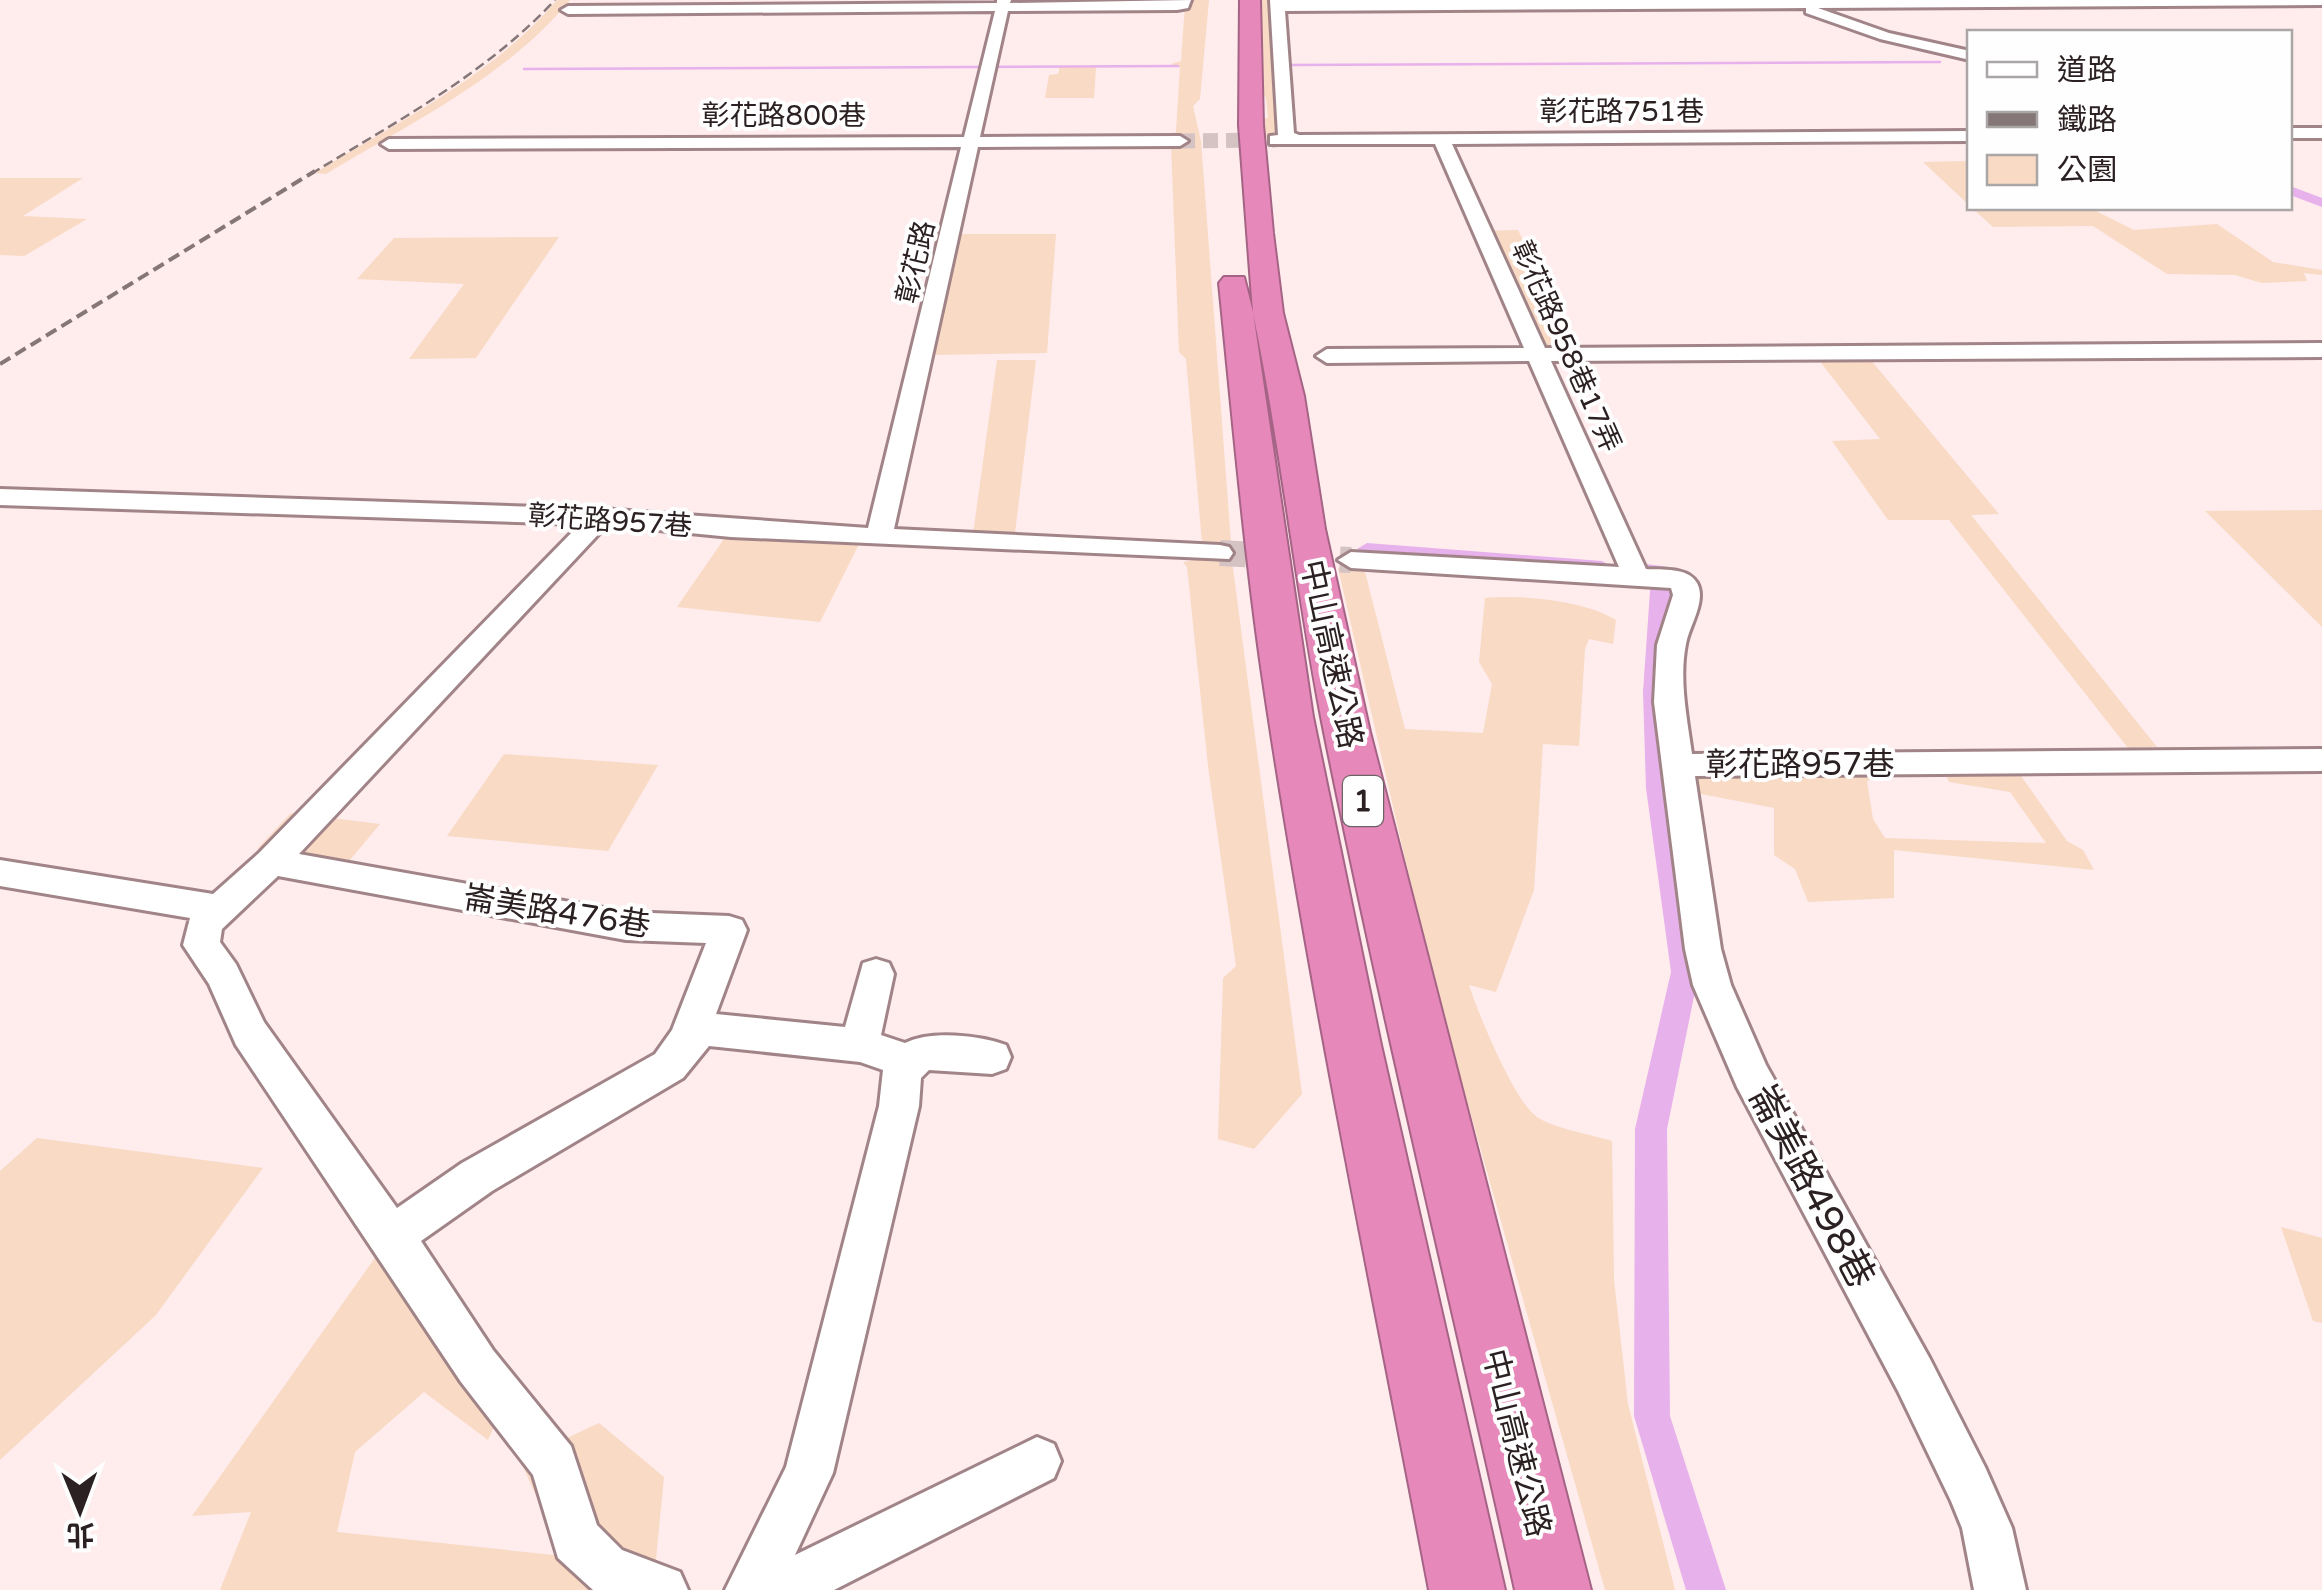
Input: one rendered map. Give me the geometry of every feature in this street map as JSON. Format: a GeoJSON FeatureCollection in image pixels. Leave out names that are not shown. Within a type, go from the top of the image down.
{"type":"FeatureCollection","features":[{"type":"Feature","properties":{"kind":"highway","name":"中山高速公路"},"geometry":{"type":"LineString","coordinates":[[1226,0],[1222,86],[1226,206],[1271,586],[1345,1004],[1468,1590]]}},
{"type":"Feature","properties":{"kind":"highway","name":"中山高速公路"},"geometry":{"type":"LineString","coordinates":[[1268,2],[1251,126],[1268,313],[1286,396],[1306,529],[1347,732],[1552,1590]]}},
{"type":"Feature","properties":{"kind":"street"},"geometry":{"type":"LineString","coordinates":[[568,10],[1003,3],[1177,6],[1184,0]]}},
{"type":"Feature","properties":{"kind":"street"},"geometry":{"type":"LineString","coordinates":[[1298,140],[1286,136],[1268,2],[2321,1]]}},
{"type":"Feature","properties":{"kind":"street"},"geometry":{"type":"LineString","coordinates":[[1792,2],[1885,36],[1967,55]]}},
{"type":"Feature","properties":{"kind":"street","name":"彰花路"},"geometry":{"type":"LineString","coordinates":[[879,536],[1003,3]]}},
{"type":"Feature","properties":{"kind":"street"},"geometry":{"type":"LineString","coordinates":[[2292,133],[2322,133]]}},
{"type":"Feature","properties":{"kind":"street","name":"彰花路751巷"},"geometry":{"type":"LineString","coordinates":[[1276,140],[1967,136]]}},
{"type":"Feature","properties":{"kind":"street","name":"彰花路958巷17弄"},"geometry":{"type":"LineString","coordinates":[[1442,140],[1636,576]]}},
{"type":"Feature","properties":{"kind":"street","name":"彰花路800巷"},"geometry":{"type":"LineString","coordinates":[[389,144],[1180,141]]}},
{"type":"Feature","properties":{"kind":"street"},"geometry":{"type":"LineString","coordinates":[[1327,356],[2322,350]]}},
{"type":"Feature","properties":{"kind":"street","name":"彰花路957巷"},"geometry":{"type":"LineString","coordinates":[[0,496],[601,517],[731,529],[1220,553]]}},
{"type":"Feature","properties":{"kind":"street"},"geometry":{"type":"LineString","coordinates":[[601,517],[272,862],[218,908],[205,924],[201,945],[223,975],[266,1060],[392,1236],[477,1366],[554,1463],[576,1540],[606,1570],[662,1590]]}},
{"type":"Feature","properties":{"kind":"street","name":"彰花路957巷"},"geometry":{"type":"LineString","coordinates":[[1352,560],[1636,576],[1675,579],[1684,584],[1687,595],[1671,645],[1669,702],[1676,765],[2322,760]]}},
{"type":"Feature","properties":{"kind":"street","name":"崙美路498巷"},"geometry":{"type":"LineString","coordinates":[[1676,765],[1712,985],[1751,1075],[1914,1375],[1968,1484],[1987,1528],[2000,1590]]}},
{"type":"Feature","properties":{"kind":"street","name":"崙美路476巷"},"geometry":{"type":"LineString","coordinates":[[272,862],[626,926],[729,930],[688,1039],[670,1066],[477,1177],[392,1236]]}},
{"type":"Feature","properties":{"kind":"street"},"geometry":{"type":"LineString","coordinates":[[0,872],[218,908]]}},
{"type":"Feature","properties":{"kind":"street"},"geometry":{"type":"LineString","coordinates":[[860,1045],[876,974]]}},
{"type":"Feature","properties":{"kind":"street"},"geometry":{"type":"LineString","coordinates":[[688,1039],[703,1029],[860,1045],[908,1061]]}},
{"type":"Feature","properties":{"kind":"street"},"geometry":{"type":"LineString","coordinates":[[750,1590],[808,1473],[899,1106],[902,1071],[908,1061],[921,1053],[992,1057]]}},
{"type":"Feature","properties":{"kind":"street"},"geometry":{"type":"LineString","coordinates":[[780,1590],[1037,1462]]}},
{"type":"Feature","properties":{"kind":"green space"},"geometry":{"type":"Polygon","coordinates":[[[557,0],[570,0],[545,28],[487,76],[326,174],[315,173],[474,74],[504,52],[557,0]]]}},
{"type":"Feature","properties":{"kind":"green space"},"geometry":{"type":"Polygon","coordinates":[[[1140,0],[1209,0],[1200,99],[1193,106],[1201,141],[1231,543],[1202,543],[1186,359],[1179,352],[1171,145],[1176,131],[1180,68],[1171,64],[1181,61],[1185,4],[1140,4],[1140,0]]]}},
{"type":"Feature","properties":{"kind":"green space"},"geometry":{"type":"Polygon","coordinates":[[[1257,0],[1270,0],[1272,84],[1279,129],[1272,137],[1264,138],[1260,123],[1268,117],[1266,98],[1258,86],[1257,0]]]}},
{"type":"Feature","properties":{"kind":"green space"},"geometry":{"type":"Polygon","coordinates":[[[1060,66],[1096,66],[1094,98],[1045,98],[1049,75],[1058,74],[1060,66]]]}},
{"type":"Feature","properties":{"kind":"green space"},"geometry":{"type":"Polygon","coordinates":[[[1967,161],[1967,203],[1923,162],[1967,161]]]}},
{"type":"Feature","properties":{"kind":"green space"},"geometry":{"type":"Polygon","coordinates":[[[0,178],[83,178],[23,216],[87,219],[24,256],[0,255],[0,178]]]}},
{"type":"Feature","properties":{"kind":"green space"},"geometry":{"type":"Polygon","coordinates":[[[1974,210],[2094,210],[2134,230],[2217,224],[2273,262],[2322,270],[2322,275],[2304,273],[2307,281],[2262,283],[2235,275],[2167,274],[2093,226],[1993,227],[1974,210]]]}},
{"type":"Feature","properties":{"kind":"green space"},"geometry":{"type":"Polygon","coordinates":[[[1518,230],[1577,348],[1521,349],[1470,231],[1518,230]]]}},
{"type":"Feature","properties":{"kind":"green space"},"geometry":{"type":"Polygon","coordinates":[[[952,234],[1056,234],[1047,353],[926,352],[952,234]]]}},
{"type":"Feature","properties":{"kind":"green space"},"geometry":{"type":"Polygon","coordinates":[[[559,237],[476,358],[409,359],[464,284],[357,279],[394,238],[559,237]]]}},
{"type":"Feature","properties":{"kind":"green space"},"geometry":{"type":"Polygon","coordinates":[[[1865,353],[1999,514],[1971,515],[2157,747],[2128,748],[1949,520],[1888,520],[1832,441],[1880,439],[1815,355],[1865,353]]]}},
{"type":"Feature","properties":{"kind":"green space"},"geometry":{"type":"Polygon","coordinates":[[[997,360],[1036,360],[1015,533],[973,534],[997,360]]]}},
{"type":"Feature","properties":{"kind":"green space"},"geometry":{"type":"Polygon","coordinates":[[[2322,510],[2322,627],[2205,511],[2322,510]]]}},
{"type":"Feature","properties":{"kind":"green space"},"geometry":{"type":"Polygon","coordinates":[[[728,533],[860,542],[820,622],[677,607],[728,533]]]}},
{"type":"Feature","properties":{"kind":"green space"},"geometry":{"type":"Polygon","coordinates":[[[1231,553],[1302,1094],[1254,1149],[1218,1139],[1223,978],[1236,966],[1208,766],[1187,567],[1183,562],[1231,553]]]}},
{"type":"Feature","properties":{"kind":"green space"},"geometry":{"type":"Polygon","coordinates":[[[1338,568],[1365,572],[1405,729],[1483,733],[1492,684],[1479,662],[1485,598],[1553,600],[1616,620],[1613,644],[1589,639],[1585,649],[1579,746],[1543,744],[1534,890],[1496,992],[1469,985],[1498,1056],[1528,1108],[1553,1125],[1612,1141],[1614,1280],[1628,1404],[1675,1590],[1605,1590],[1434,984],[1338,568]]]}},
{"type":"Feature","properties":{"kind":"green space"},"geometry":{"type":"Polygon","coordinates":[[[504,754],[658,765],[608,851],[447,836],[504,754]]]}},
{"type":"Feature","properties":{"kind":"green space"},"geometry":{"type":"Polygon","coordinates":[[[2014,766],[2067,841],[2083,850],[2094,870],[1894,850],[1894,898],[1808,902],[1795,869],[1774,855],[1774,808],[1691,792],[1692,769],[1912,769],[1867,781],[1873,819],[1885,838],[2046,843],[2010,792],[1949,782],[1943,768],[2014,766]]]}},
{"type":"Feature","properties":{"kind":"green space"},"geometry":{"type":"Polygon","coordinates":[[[291,813],[380,824],[350,860],[257,849],[291,813]]]}},
{"type":"Feature","properties":{"kind":"green space"},"geometry":{"type":"Polygon","coordinates":[[[37,1138],[263,1168],[156,1315],[0,1460],[0,1171],[37,1138]]]}},
{"type":"Feature","properties":{"kind":"green space"},"geometry":{"type":"Polygon","coordinates":[[[2281,1227],[2322,1238],[2322,1323],[2313,1321],[2281,1227]]]}},
{"type":"Feature","properties":{"kind":"green space"},"geometry":{"type":"Polygon","coordinates":[[[377,1255],[498,1418],[488,1440],[424,1392],[355,1452],[337,1532],[563,1556],[520,1460],[599,1423],[664,1477],[653,1590],[220,1590],[251,1512],[192,1516],[377,1255]]]}},
{"type":"Feature","properties":{"kind":"waterway"},"geometry":{"type":"LineString","coordinates":[[1283,65],[1940,62]]}},
{"type":"Feature","properties":{"kind":"waterway"},"geometry":{"type":"LineString","coordinates":[[524,69],[1178,66]]}},
{"type":"Feature","properties":{"kind":"waterway"},"geometry":{"type":"LineString","coordinates":[[2292,191],[2322,203]]}},
{"type":"Feature","properties":{"kind":"waterway"},"geometry":{"type":"LineString","coordinates":[[1367,549],[1602,567]]}},
{"type":"Feature","properties":{"kind":"waterway"},"geometry":{"type":"LineString","coordinates":[[1646,570],[1662,571],[1655,692],[1658,788],[1685,972],[1651,1129],[1652,1416],[1706,1590]]}},
{"type":"Feature","properties":{"kind":"tunnel"},"geometry":{"type":"LineString","coordinates":[[1180,141],[1276,140]]}},
{"type":"Feature","properties":{"kind":"tunnel"},"geometry":{"type":"LineString","coordinates":[[1220,553],[1351,560]]}},
{"type":"Feature","properties":{"kind":"railway"},"geometry":{"type":"LineString","coordinates":[[311,174],[470,74],[555,0]]}},
{"type":"Feature","properties":{"kind":"railway"},"geometry":{"type":"LineString","coordinates":[[0,364],[315,171]]}}]}
